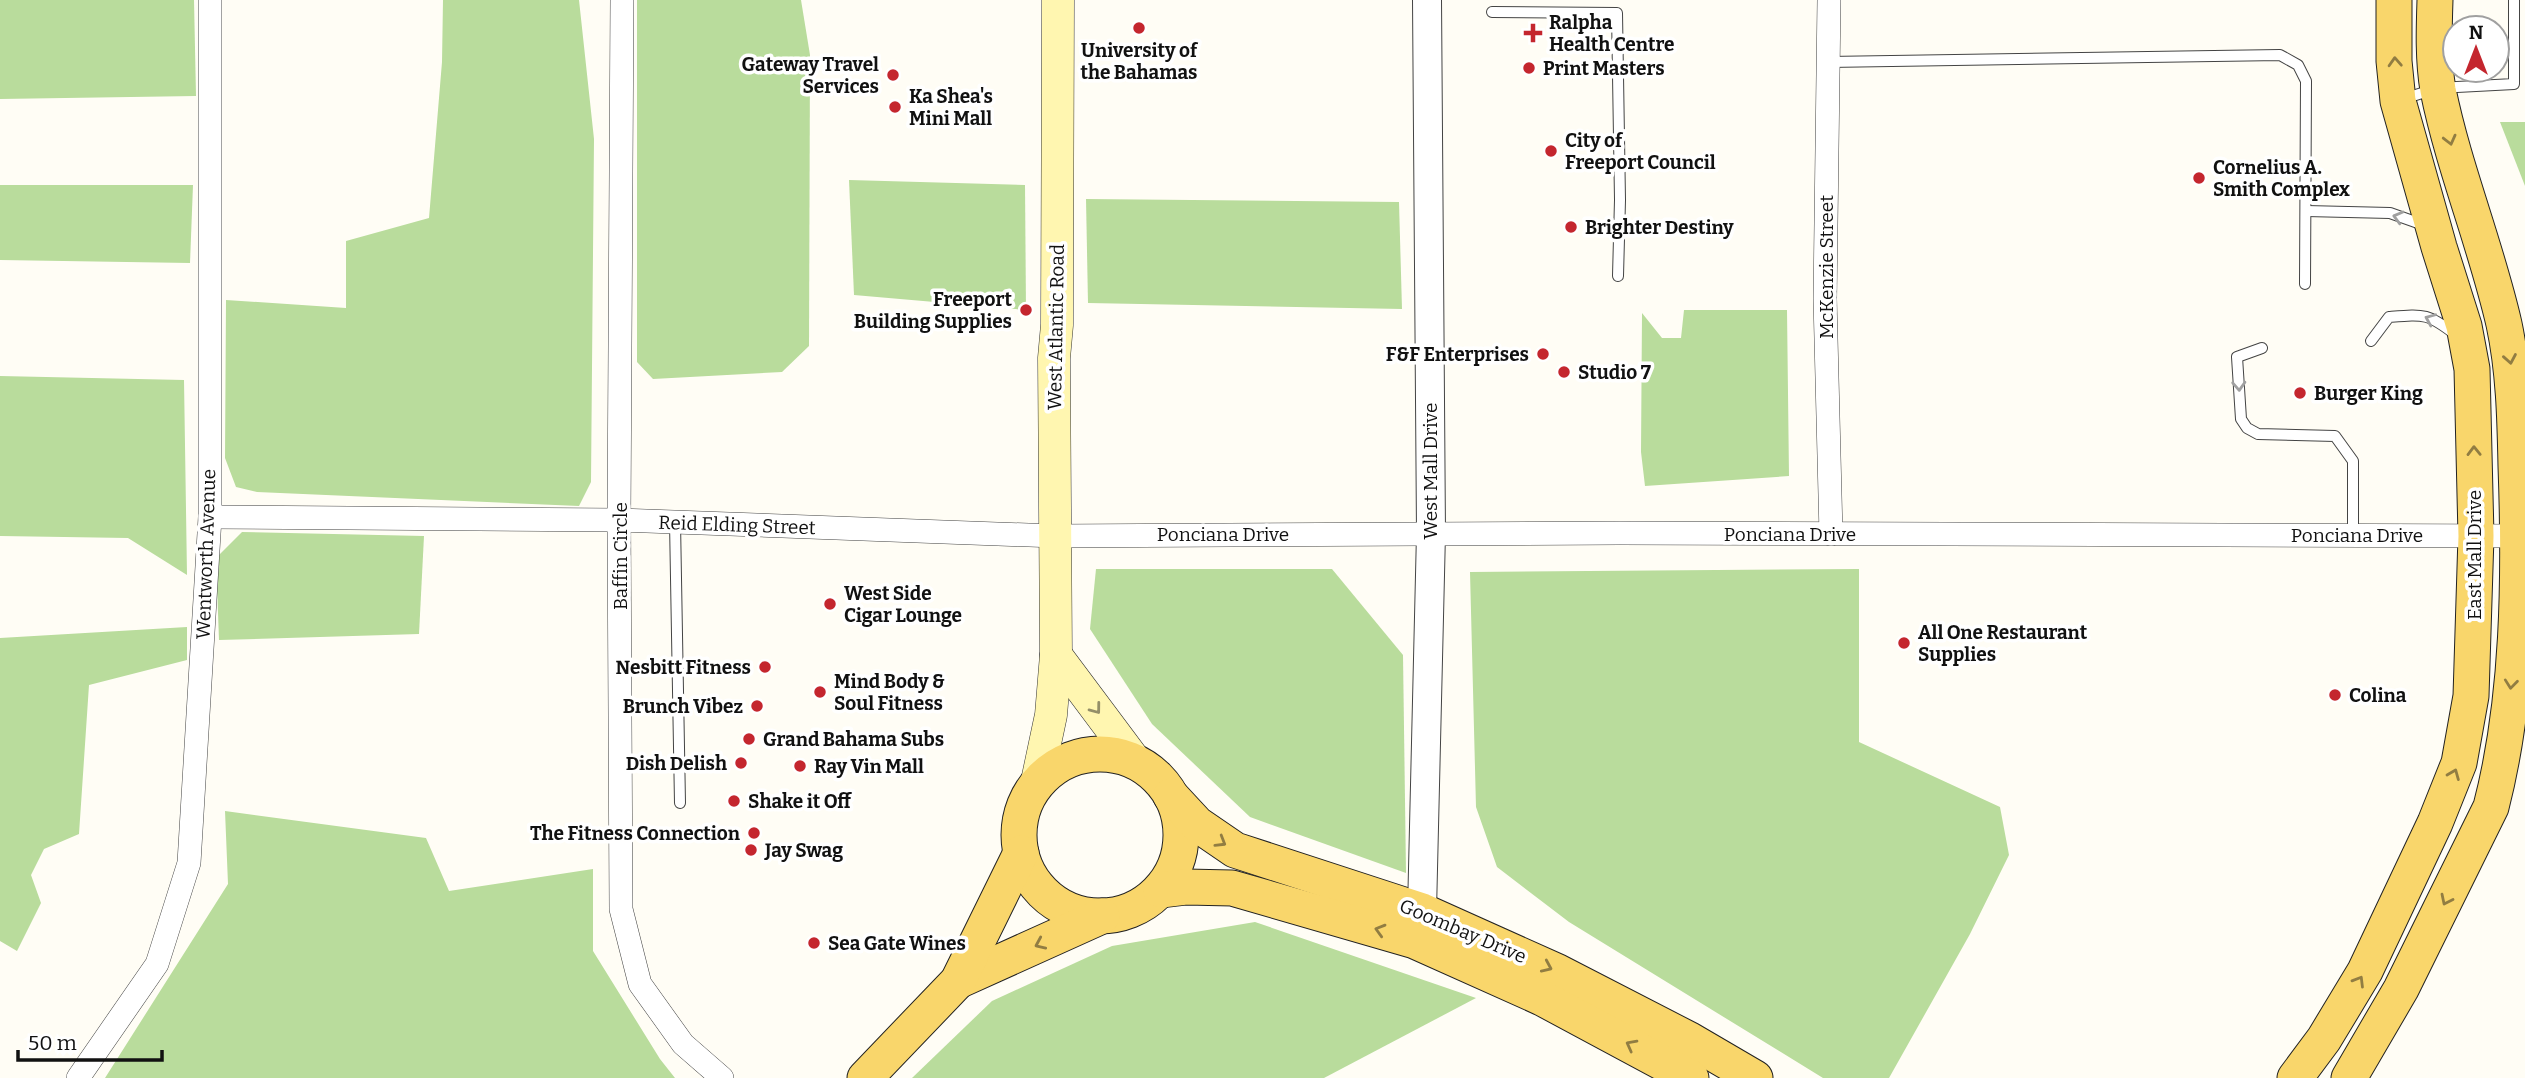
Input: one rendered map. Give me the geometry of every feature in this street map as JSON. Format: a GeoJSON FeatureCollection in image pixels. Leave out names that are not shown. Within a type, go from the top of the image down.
{"type":"FeatureCollection","features":[{"type":"Feature","properties":{"kind":"main road","name":"West Atlantic Road"},"geometry":{"type":"LineString","coordinates":[[1036,786],[1051,715],[1056,655],[1058,0]]}},
{"type":"Feature","properties":{"kind":"main road","name":"East Mall Drive"},"geometry":{"type":"LineString","coordinates":[[2295,1078],[2324,1039],[2365,971],[2435,823],[2459,763],[2471,696],[2476,536],[2472,369],[2464,326],[2398,101],[2394,61],[2394,0]]}},
{"type":"Feature","properties":{"kind":"main road"},"geometry":{"type":"LineString","coordinates":[[2349,1078],[2407,978],[2491,807],[2512,682],[2522,536],[2513,379],[2491,275],[2452,148],[2438,88],[2434,53],[2435,0]]}},
{"type":"Feature","properties":{"kind":"main road"},"geometry":{"type":"LineString","coordinates":[[1056,655],[1136,762],[1156,776],[1171,796],[1180,819],[1181,844],[1175,869],[1161,890],[1124,913],[1102,916],[1075,912],[1051,899],[1032,878],[1021,853],[1019,835],[1027,801],[1036,786],[1052,770],[1072,760],[1093,755],[1115,756],[1136,762]]}},
{"type":"Feature","properties":{"kind":"main road","name":"Goombay Drive"},"geometry":{"type":"LineString","coordinates":[[1171,796],[1202,829],[1235,850],[1418,926],[1558,972],[1680,1066],[1755,1078]]}},
{"type":"Feature","properties":{"kind":"main road"},"geometry":{"type":"LineString","coordinates":[[865,1078],[958,981],[1021,853]]}},
{"type":"Feature","properties":{"kind":"main road","name":"Goombay Drive"},"geometry":{"type":"LineString","coordinates":[[1161,890],[1186,887],[1232,888],[1418,926]]}},
{"type":"Feature","properties":{"kind":"main road"},"geometry":{"type":"LineString","coordinates":[[958,981],[1102,916]]}},
{"type":"Feature","properties":{"kind":"street","name":"Wentworth Avenue"},"geometry":{"type":"LineString","coordinates":[[78,1078],[157,964],[189,863],[210,517],[210,0]]}},
{"type":"Feature","properties":{"kind":"street","name":"Baffin Circle"},"geometry":{"type":"LineString","coordinates":[[622,0],[621,909],[640,984],[683,1044],[722,1078]]}},
{"type":"Feature","properties":{"kind":"street","name":"West Mall Drive"},"geometry":{"type":"LineString","coordinates":[[1418,926],[1431,533],[1427,0]]}},
{"type":"Feature","properties":{"kind":"street","name":"McKenzie Street"},"geometry":{"type":"LineString","coordinates":[[1829,0],[1825,299],[1830,534]]}},
{"type":"Feature","properties":{"kind":"street","name":"Reid Elding Street"},"geometry":{"type":"LineString","coordinates":[[210,517],[620,520],[1055,536]]}},
{"type":"Feature","properties":{"kind":"street","name":"Ponciana Drive"},"geometry":{"type":"LineString","coordinates":[[1055,536],[1431,533],[2522,536]]}},
{"type":"Feature","properties":{"kind":"lane"},"geometry":{"type":"LineString","coordinates":[[2398,101],[2438,88],[2514,84],[2514,0]]}},
{"type":"Feature","properties":{"kind":"lane"},"geometry":{"type":"LineString","coordinates":[[1492,12],[1617,13],[1619,276]]}},
{"type":"Feature","properties":{"kind":"lane"},"geometry":{"type":"LineString","coordinates":[[1828,62],[2280,55],[2298,65],[2306,81],[2305,284]]}},
{"type":"Feature","properties":{"kind":"lane"},"geometry":{"type":"LineString","coordinates":[[2306,211],[2390,214],[2421,224],[2452,285]]}},
{"type":"Feature","properties":{"kind":"lane"},"geometry":{"type":"LineString","coordinates":[[2371,341],[2389,317],[2419,314],[2434,317],[2456,335],[2472,369]]}},
{"type":"Feature","properties":{"kind":"lane"},"geometry":{"type":"LineString","coordinates":[[2262,348],[2237,356],[2241,419],[2247,428],[2258,434],[2335,436],[2353,461],[2353,536]]}},
{"type":"Feature","properties":{"kind":"lane"},"geometry":{"type":"LineString","coordinates":[[675,522],[680,803]]}},
{"type":"Feature","properties":{"kind":"green space"},"geometry":{"type":"Polygon","coordinates":[[[0,0],[194,0],[196,96],[0,99],[0,0]]]}},
{"type":"Feature","properties":{"kind":"green space"},"geometry":{"type":"Polygon","coordinates":[[[443,0],[579,0],[594,139],[591,482],[579,506],[257,492],[236,487],[225,458],[226,300],[346,308],[346,241],[429,218],[442,62],[443,0]]]}},
{"type":"Feature","properties":{"kind":"green space"},"geometry":{"type":"Polygon","coordinates":[[[637,0],[801,0],[810,55],[809,346],[782,372],[653,379],[637,362],[637,0]]]}},
{"type":"Feature","properties":{"kind":"green space"},"geometry":{"type":"Polygon","coordinates":[[[2500,122],[2525,122],[2525,186],[2500,122]]]}},
{"type":"Feature","properties":{"kind":"green space"},"geometry":{"type":"Polygon","coordinates":[[[849,180],[1025,185],[1026,310],[854,295],[849,180]]]}},
{"type":"Feature","properties":{"kind":"green space"},"geometry":{"type":"Polygon","coordinates":[[[0,185],[193,185],[190,263],[0,260],[0,185]]]}},
{"type":"Feature","properties":{"kind":"green space"},"geometry":{"type":"Polygon","coordinates":[[[1086,199],[1399,202],[1402,309],[1088,303],[1086,199]]]}},
{"type":"Feature","properties":{"kind":"green space"},"geometry":{"type":"Polygon","coordinates":[[[1684,310],[1787,310],[1789,476],[1645,486],[1641,452],[1642,313],[1662,338],[1681,338],[1684,310]]]}},
{"type":"Feature","properties":{"kind":"green space"},"geometry":{"type":"Polygon","coordinates":[[[0,376],[184,380],[187,575],[128,538],[0,536],[0,376]]]}},
{"type":"Feature","properties":{"kind":"green space"},"geometry":{"type":"Polygon","coordinates":[[[242,532],[424,536],[419,634],[219,640],[216,558],[242,532]]]}},
{"type":"Feature","properties":{"kind":"green space"},"geometry":{"type":"Polygon","coordinates":[[[1096,569],[1332,569],[1403,655],[1406,873],[1250,817],[1152,724],[1090,629],[1096,569]]]}},
{"type":"Feature","properties":{"kind":"green space"},"geometry":{"type":"Polygon","coordinates":[[[1859,569],[1859,742],[2000,807],[2009,855],[1970,934],[1889,1078],[1823,1078],[1569,922],[1497,867],[1476,807],[1470,572],[1859,569]]]}},
{"type":"Feature","properties":{"kind":"green space"},"geometry":{"type":"Polygon","coordinates":[[[187,627],[187,660],[89,685],[79,834],[44,849],[31,875],[41,903],[17,951],[0,941],[0,638],[187,627]]]}},
{"type":"Feature","properties":{"kind":"green space"},"geometry":{"type":"Polygon","coordinates":[[[225,811],[426,838],[449,891],[593,869],[593,951],[660,1059],[675,1078],[105,1078],[228,884],[225,811]]]}},
{"type":"Feature","properties":{"kind":"green space"},"geometry":{"type":"Polygon","coordinates":[[[1255,922],[1476,998],[1324,1078],[912,1078],[992,1001],[1112,946],[1255,922]]]}},
{"type":"Feature","properties":{"kind":"place","name":"University of the Bahamas"},"geometry":{"type":"Point","coordinates":[1139,28]}},
{"type":"Feature","properties":{"kind":"place","name":"Ralpha Health Centre"},"geometry":{"type":"Point","coordinates":[1533,33]}},
{"type":"Feature","properties":{"kind":"place","name":"Print Masters"},"geometry":{"type":"Point","coordinates":[1529,68]}},
{"type":"Feature","properties":{"kind":"place","name":"Gateway Travel Services"},"geometry":{"type":"Point","coordinates":[893,75]}},
{"type":"Feature","properties":{"kind":"place","name":"Ka Shea's Mini Mall"},"geometry":{"type":"Point","coordinates":[895,107]}},
{"type":"Feature","properties":{"kind":"place","name":"City of Freeport Council"},"geometry":{"type":"Point","coordinates":[1551,151]}},
{"type":"Feature","properties":{"kind":"place","name":"Cornelius A. Smith Complex"},"geometry":{"type":"Point","coordinates":[2199,178]}},
{"type":"Feature","properties":{"kind":"place","name":"Brighter Destiny"},"geometry":{"type":"Point","coordinates":[1571,227]}},
{"type":"Feature","properties":{"kind":"place","name":"Freeport Building Supplies"},"geometry":{"type":"Point","coordinates":[1026,310]}},
{"type":"Feature","properties":{"kind":"place","name":"F&F Enterprises"},"geometry":{"type":"Point","coordinates":[1543,354]}},
{"type":"Feature","properties":{"kind":"place","name":"Studio 7"},"geometry":{"type":"Point","coordinates":[1564,372]}},
{"type":"Feature","properties":{"kind":"place","name":"Burger King"},"geometry":{"type":"Point","coordinates":[2300,393]}},
{"type":"Feature","properties":{"kind":"place","name":"West Side Cigar Lounge"},"geometry":{"type":"Point","coordinates":[830,604]}},
{"type":"Feature","properties":{"kind":"place","name":"All One Restaurant Supplies"},"geometry":{"type":"Point","coordinates":[1904,643]}},
{"type":"Feature","properties":{"kind":"place","name":"Nesbitt Fitness"},"geometry":{"type":"Point","coordinates":[765,667]}},
{"type":"Feature","properties":{"kind":"place","name":"Mind Body & Soul Fitness"},"geometry":{"type":"Point","coordinates":[820,692]}},
{"type":"Feature","properties":{"kind":"place","name":"Colina"},"geometry":{"type":"Point","coordinates":[2335,695]}},
{"type":"Feature","properties":{"kind":"place","name":"Brunch Vibez"},"geometry":{"type":"Point","coordinates":[757,706]}},
{"type":"Feature","properties":{"kind":"place","name":"Grand Bahama Subs"},"geometry":{"type":"Point","coordinates":[749,739]}},
{"type":"Feature","properties":{"kind":"place","name":"Dish Delish"},"geometry":{"type":"Point","coordinates":[741,763]}},
{"type":"Feature","properties":{"kind":"place","name":"Ray Vin Mall"},"geometry":{"type":"Point","coordinates":[800,766]}},
{"type":"Feature","properties":{"kind":"place","name":"Shake it Off"},"geometry":{"type":"Point","coordinates":[734,801]}},
{"type":"Feature","properties":{"kind":"place","name":"The Fitness Connection"},"geometry":{"type":"Point","coordinates":[754,833]}},
{"type":"Feature","properties":{"kind":"place","name":"Jay Swag"},"geometry":{"type":"Point","coordinates":[751,850]}},
{"type":"Feature","properties":{"kind":"place","name":"Sea Gate Wines"},"geometry":{"type":"Point","coordinates":[814,943]}}]}
